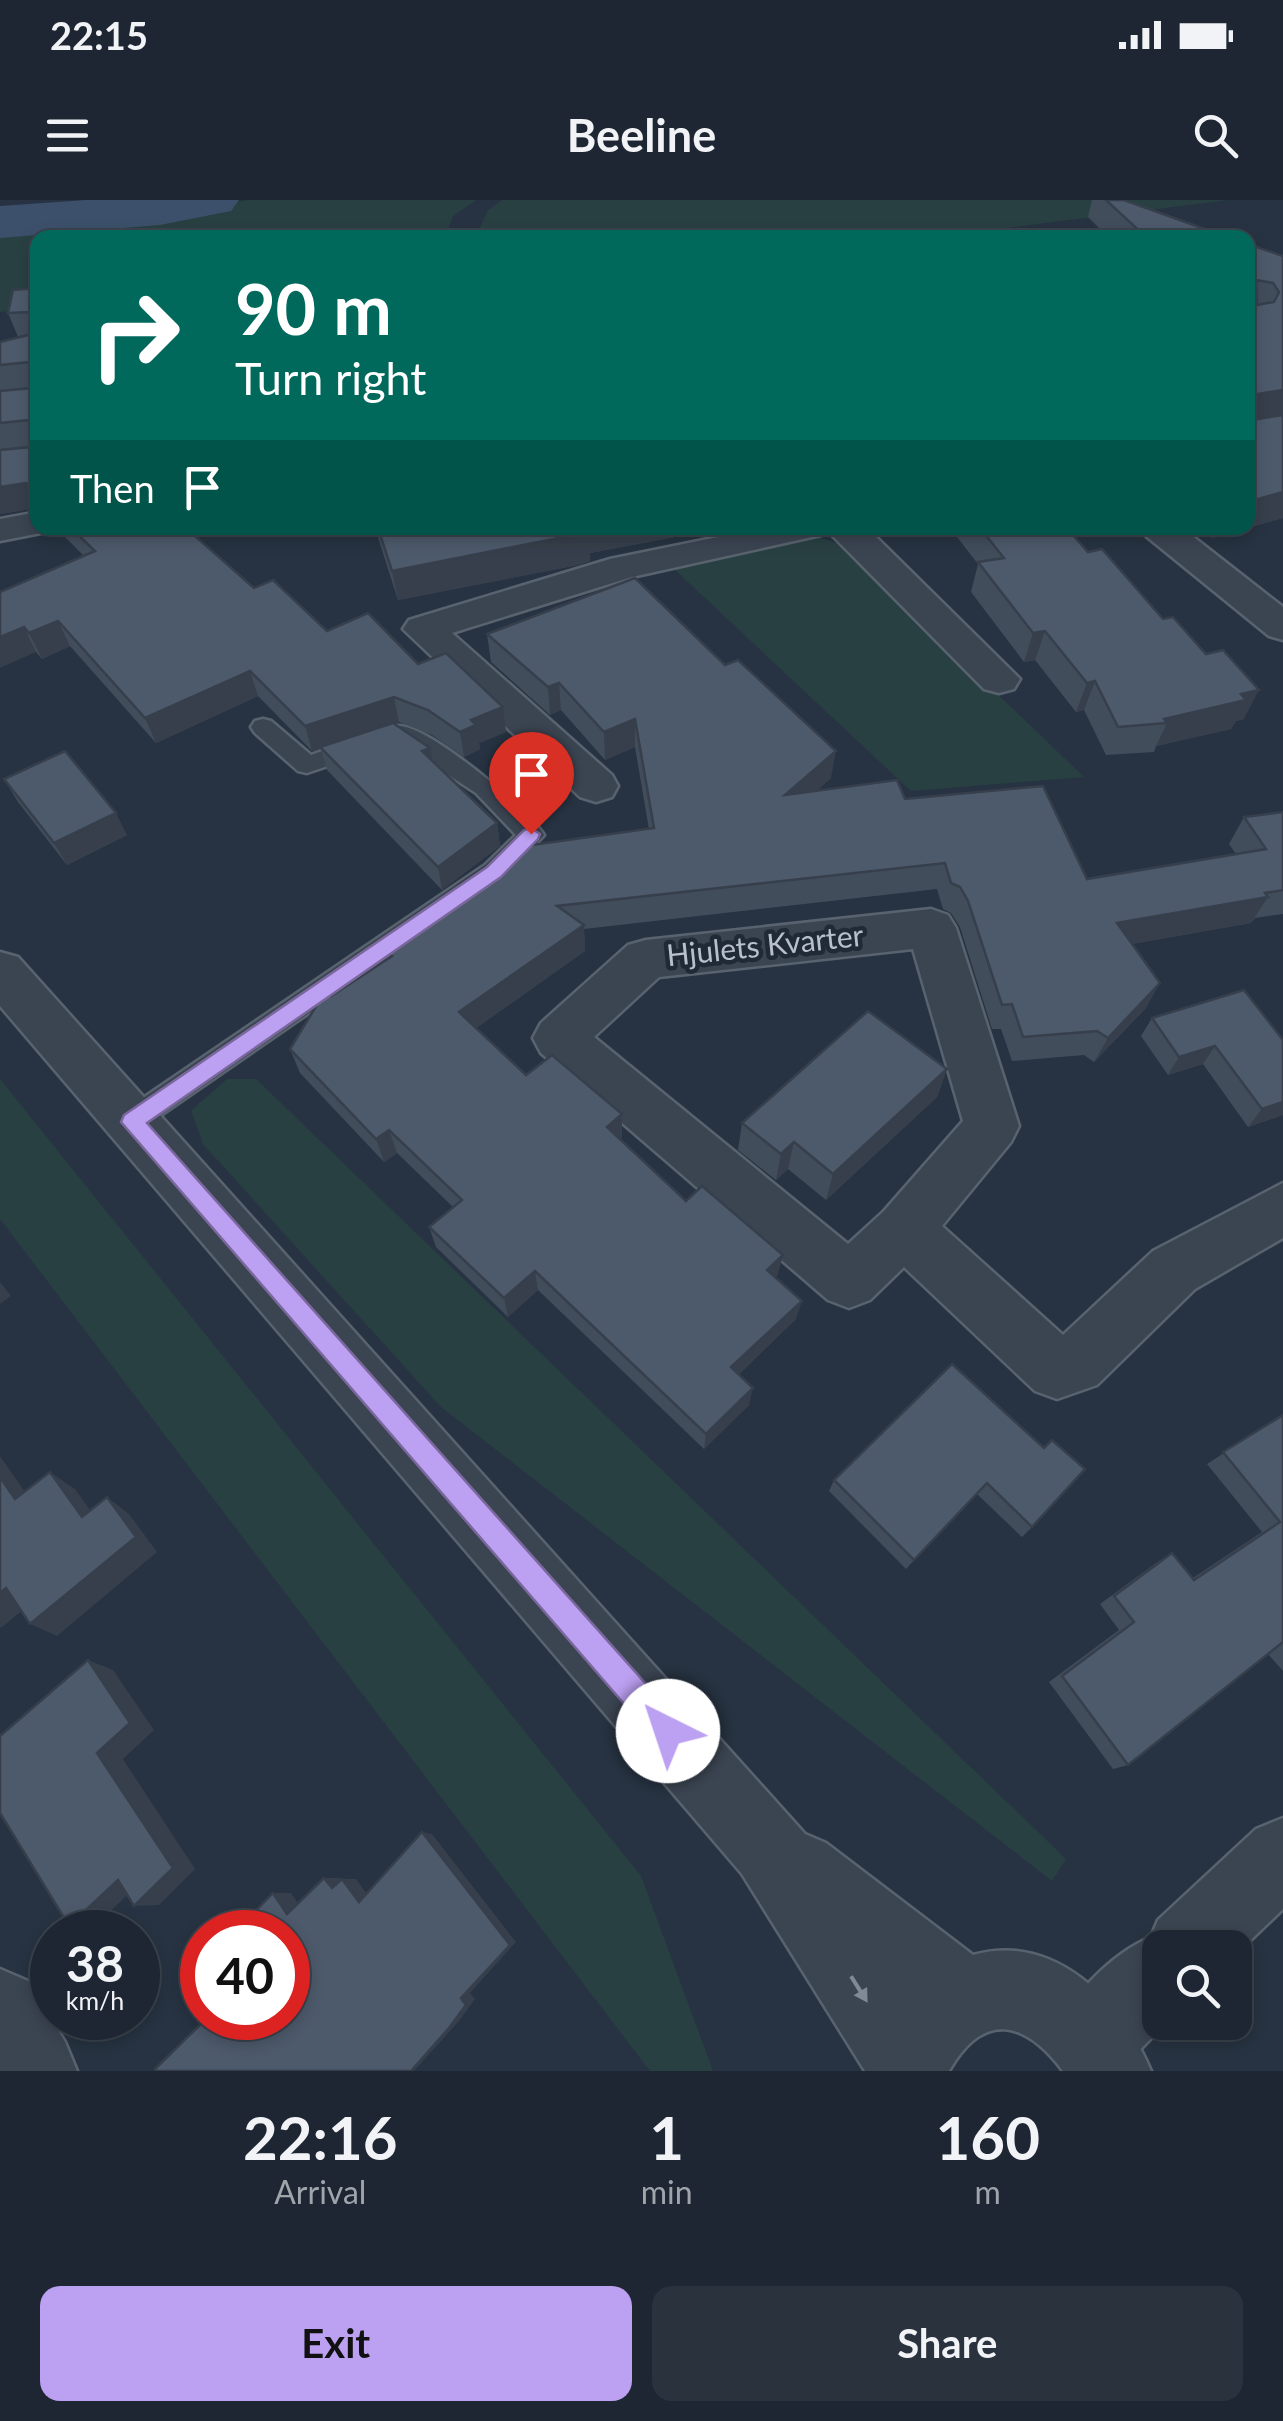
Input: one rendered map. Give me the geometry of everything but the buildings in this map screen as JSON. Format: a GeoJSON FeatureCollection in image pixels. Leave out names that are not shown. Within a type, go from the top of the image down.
{"type":"FeatureCollection","features":[{"type":"Feature","properties":{"kind":"street"},"geometry":{"type":"LineString","coordinates":[[0,530],[30,524]]}},
{"type":"Feature","properties":{"kind":"street"},"geometry":{"type":"LineString","coordinates":[[596,786],[422,629],[624,567],[782,535]]}},
{"type":"Feature","properties":{"kind":"street"},"geometry":{"type":"LineString","coordinates":[[853,535],[999,679]]}},
{"type":"Feature","properties":{"kind":"street"},"geometry":{"type":"LineString","coordinates":[[1168,535],[1283,626]]}},
{"type":"Feature","properties":{"kind":"street","name":"Hjulets Kvarter"},"geometry":{"type":"LineString","coordinates":[[931,928],[992,1126],[904,1229],[849,1280],[559,1038],[646,959],[931,928]]}},
{"type":"Feature","properties":{"kind":"street"},"geometry":{"type":"LineString","coordinates":[[0,972],[769,1847],[908,2069]]}},
{"type":"Feature","properties":{"kind":"street"},"geometry":{"type":"LineString","coordinates":[[904,1229],[1057,1370],[1075,1364],[1174,1270],[1283,1208]]}},
{"type":"Feature","properties":{"kind":"street"},"geometry":{"type":"LineString","coordinates":[[769,1847],[962,1996]]}},
{"type":"Feature","properties":{"kind":"street"},"geometry":{"type":"LineString","coordinates":[[1205,1930],[1283,1856]]}},
{"type":"Feature","properties":{"kind":"street"},"geometry":{"type":"LineString","coordinates":[[908,2069],[920,2036],[938,2012],[962,1996],[995,1989],[1028,1992],[1062,2011],[1101,2056],[1142,1998]]}},
{"type":"Feature","properties":{"kind":"street"},"geometry":{"type":"LineString","coordinates":[[0,2009],[36,2071]]}},
{"type":"Feature","properties":{"kind":"lane"},"geometry":{"type":"LineString","coordinates":[[132,1122],[494,872],[531,834],[486,787],[401,733],[308,765],[263,727]]}},
{"type":"Feature","properties":{"kind":"green space"},"geometry":{"type":"Polygon","coordinates":[[[250,200],[476,200],[453,216],[448,230],[30,230],[30,309],[0,312],[0,233],[250,200]]]}},
{"type":"Feature","properties":{"kind":"green space"},"geometry":{"type":"Polygon","coordinates":[[[502,200],[1229,200],[989,230],[479,230],[488,210],[502,200]]]}},
{"type":"Feature","properties":{"kind":"green space"},"geometry":{"type":"Polygon","coordinates":[[[815,536],[842,545],[1084,777],[911,791],[674,569],[815,536]]]}},
{"type":"Feature","properties":{"kind":"green space"},"geometry":{"type":"Polygon","coordinates":[[[0,1079],[641,1876],[713,2071],[650,2071],[0,1219],[0,1079]]]}},
{"type":"Feature","properties":{"kind":"green space"},"geometry":{"type":"Polygon","coordinates":[[[227,1079],[256,1079],[1066,1859],[1052,1881],[441,1407],[203,1144],[191,1111],[227,1079]]]}},
{"type":"Feature","properties":{"kind":"waterway"},"geometry":{"type":"LineString","coordinates":[[0,222],[160,210],[213,200]]}},
{"type":"Feature","properties":{"kind":"route"},"geometry":{"type":"LineString","coordinates":[[531,834],[494,872],[132,1122],[668,1731]]}}]}
